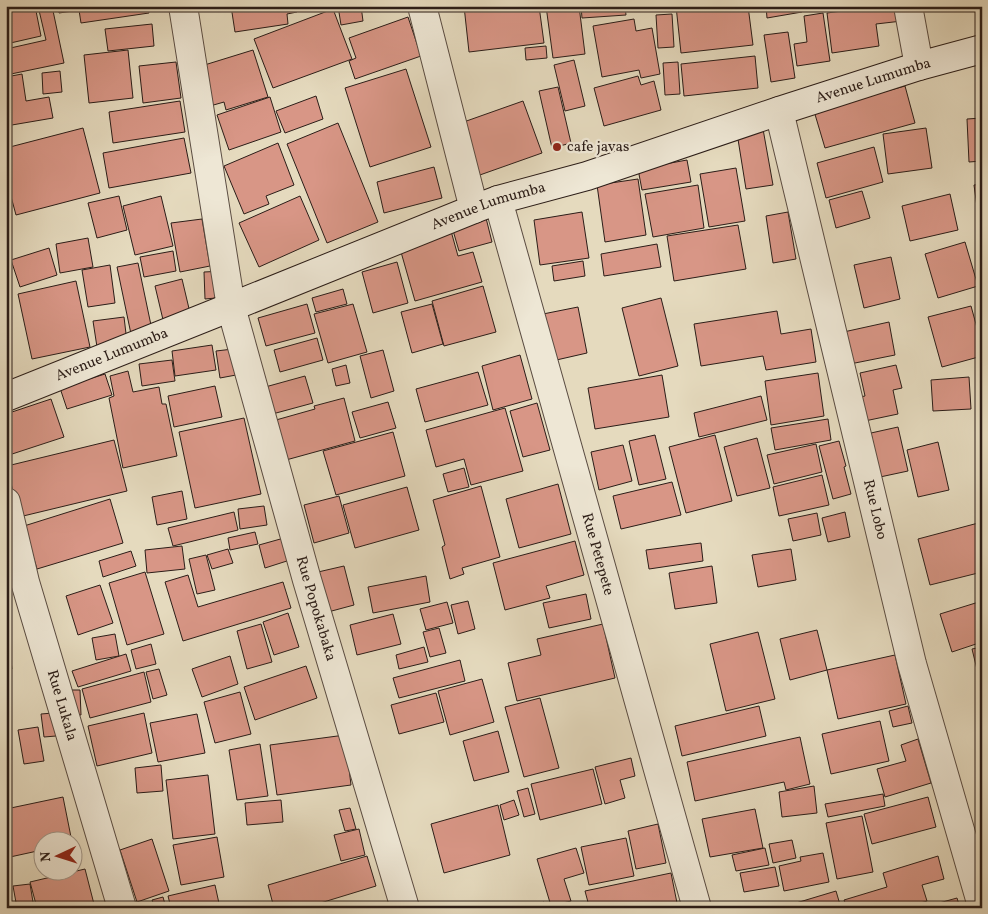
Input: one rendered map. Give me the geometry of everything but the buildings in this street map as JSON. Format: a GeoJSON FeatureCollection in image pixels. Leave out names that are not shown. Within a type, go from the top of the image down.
{"type":"FeatureCollection","features":[{"type":"Feature","properties":{"kind":"street","name":"Rue Popokabaka"},"geometry":{"type":"LineString","coordinates":[[183,6],[231,307],[307,580],[405,908]]}},
{"type":"Feature","properties":{"kind":"street","name":"Rue Petepete"},"geometry":{"type":"LineString","coordinates":[[422,6],[486,205],[697,908]]}},
{"type":"Feature","properties":{"kind":"street"},"geometry":{"type":"LineString","coordinates":[[908,6],[919,66]]}},
{"type":"Feature","properties":{"kind":"street","name":"Avenue Lumumba"},"geometry":{"type":"LineString","coordinates":[[6,396],[486,205],[587,176],[919,66],[982,49]]}},
{"type":"Feature","properties":{"kind":"street","name":"Rue Lobo"},"geometry":{"type":"LineString","coordinates":[[779,111],[912,664],[982,906]]}},
{"type":"Feature","properties":{"kind":"street","name":"Rue Lukala"},"geometry":{"type":"LineString","coordinates":[[6,502],[24,582],[122,908]]}},
{"type":"Feature","properties":{"kind":"place","name":"cafe javas"},"geometry":{"type":"Point","coordinates":[557,147]}}]}
